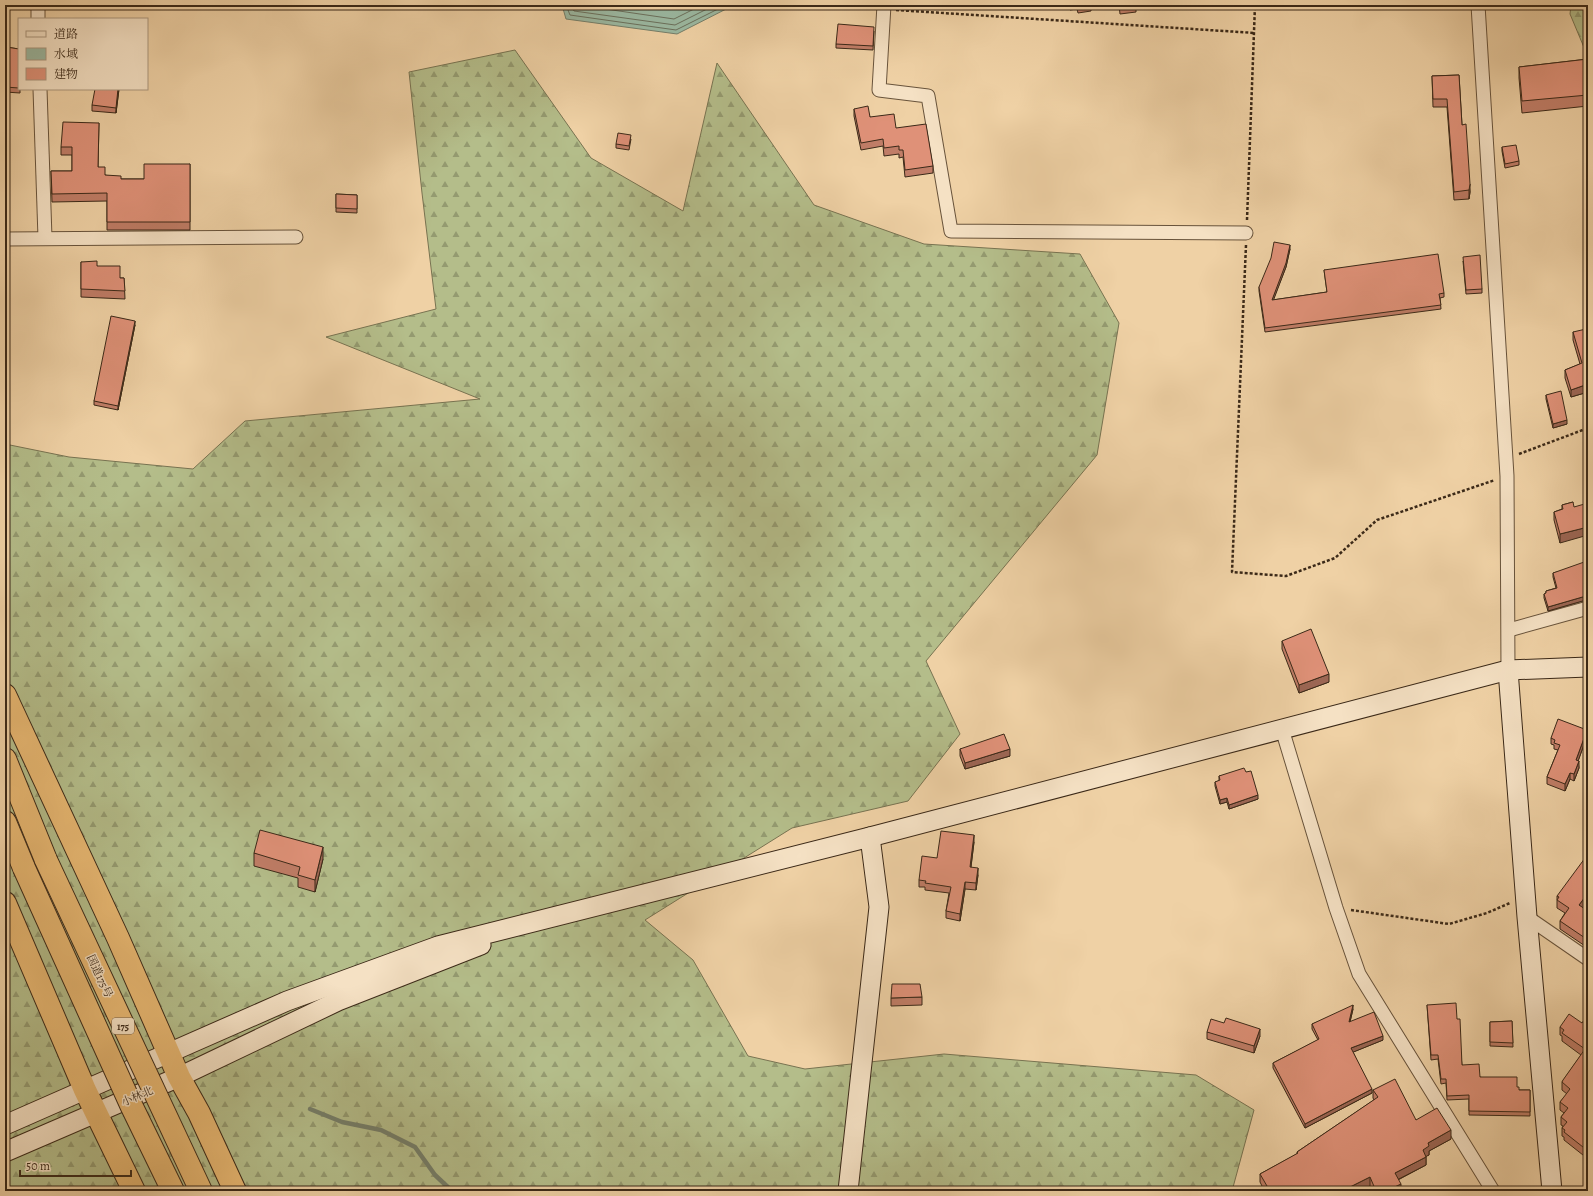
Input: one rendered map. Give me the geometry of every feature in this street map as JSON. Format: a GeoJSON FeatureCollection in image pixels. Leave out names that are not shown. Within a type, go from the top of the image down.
{"type":"FeatureCollection","features":[{"type":"Feature","properties":{"kind":"highway"},"geometry":{"type":"LineString","coordinates":[[5,695],[118,938],[179,1077],[199,1113],[235,1191]]}},
{"type":"Feature","properties":{"kind":"highway","name":"国道175号"},"geometry":{"type":"LineString","coordinates":[[5,759],[46,860],[201,1191]]}},
{"type":"Feature","properties":{"kind":"highway","name":"175"},"geometry":{"type":"LineString","coordinates":[[5,822],[24,868],[132,1107],[173,1191]]}},
{"type":"Feature","properties":{"kind":"highway"},"geometry":{"type":"LineString","coordinates":[[5,903],[85,1090],[134,1191]]}},
{"type":"Feature","properties":{"kind":"street"},"geometry":{"type":"LineString","coordinates":[[38,5],[38,18]]}},
{"type":"Feature","properties":{"kind":"street"},"geometry":{"type":"LineString","coordinates":[[1478,5],[1507,476],[1510,630],[1508,670],[1525,897],[1552,1191]]}},
{"type":"Feature","properties":{"kind":"street"},"geometry":{"type":"LineString","coordinates":[[884,7],[879,90],[928,96],[951,231],[1246,233]]}},
{"type":"Feature","properties":{"kind":"street"},"geometry":{"type":"LineString","coordinates":[[40,90],[44,238]]}},
{"type":"Feature","properties":{"kind":"street"},"geometry":{"type":"LineString","coordinates":[[5,239],[296,237]]}},
{"type":"Feature","properties":{"kind":"street"},"geometry":{"type":"LineString","coordinates":[[1510,630],[1588,608]]}},
{"type":"Feature","properties":{"kind":"street"},"geometry":{"type":"LineString","coordinates":[[5,1125],[168,1052],[287,1001],[392,961],[438,946],[870,837],[1508,670],[1588,667]]}},
{"type":"Feature","properties":{"kind":"street"},"geometry":{"type":"LineString","coordinates":[[1282,729],[1336,908],[1359,974],[1493,1191]]}},
{"type":"Feature","properties":{"kind":"street"},"geometry":{"type":"LineString","coordinates":[[848,1191],[879,907],[870,837]]}},
{"type":"Feature","properties":{"kind":"street","name":"小林北"},"geometry":{"type":"LineString","coordinates":[[5,1152],[179,1077],[338,1001],[559,915]]}},
{"type":"Feature","properties":{"kind":"street"},"geometry":{"type":"LineString","coordinates":[[1527,917],[1588,959]]}},
{"type":"Feature","properties":{"kind":"path"},"geometry":{"type":"LineString","coordinates":[[1256,5],[1232,572],[1286,576],[1335,558],[1378,520],[1507,476]]}},
{"type":"Feature","properties":{"kind":"path"},"geometry":{"type":"LineString","coordinates":[[884,7],[1255,33]]}},
{"type":"Feature","properties":{"kind":"path"},"geometry":{"type":"LineString","coordinates":[[1506,460],[1588,428]]}},
{"type":"Feature","properties":{"kind":"path"},"geometry":{"type":"LineString","coordinates":[[1336,908],[1449,924],[1487,913],[1525,897]]}},
{"type":"Feature","properties":{"kind":"green space"},"geometry":{"type":"Polygon","coordinates":[[[1571,5],[1588,5],[1588,57],[1570,14],[1571,5]]]}},
{"type":"Feature","properties":{"kind":"green space"},"geometry":{"type":"Polygon","coordinates":[[[515,50],[591,158],[683,211],[717,63],[814,205],[924,244],[1080,254],[1119,323],[1097,455],[926,661],[960,734],[908,801],[792,828],[645,920],[693,960],[748,1056],[805,1069],[944,1054],[1196,1075],[1254,1110],[1232,1191],[5,1191],[5,444],[69,457],[193,469],[245,421],[480,399],[326,337],[436,309],[409,72],[515,50]]]}},
{"type":"Feature","properties":{"kind":"water"},"geometry":{"type":"Polygon","coordinates":[[[562,5],[734,5],[677,34],[566,19],[562,5]]]}},
{"type":"Feature","properties":{"kind":"building"},"geometry":{"type":"Polygon","coordinates":[[[838,24],[874,27],[873,46],[836,44],[838,24]]]}},
{"type":"Feature","properties":{"kind":"building"},"geometry":{"type":"Polygon","coordinates":[[[5,35],[7,35],[6,47],[18,49],[18,88],[5,87],[5,35]]]}},
{"type":"Feature","properties":{"kind":"building"},"geometry":{"type":"Polygon","coordinates":[[[1588,59],[1588,95],[1522,101],[1519,67],[1588,59]]]}},
{"type":"Feature","properties":{"kind":"building"},"geometry":{"type":"Polygon","coordinates":[[[1459,75],[1462,125],[1466,124],[1470,184],[1469,190],[1454,192],[1447,99],[1433,99],[1432,76],[1459,75]]]}},
{"type":"Feature","properties":{"kind":"building"},"geometry":{"type":"Polygon","coordinates":[[[95,90],[118,90],[116,108],[92,105],[95,90]]]}},
{"type":"Feature","properties":{"kind":"building"},"geometry":{"type":"Polygon","coordinates":[[[868,106],[870,117],[894,114],[896,128],[926,124],[933,166],[905,170],[903,150],[899,150],[899,146],[884,148],[883,139],[861,143],[854,109],[868,106]]]}},
{"type":"Feature","properties":{"kind":"building"},"geometry":{"type":"Polygon","coordinates":[[[63,122],[99,123],[98,167],[105,167],[105,175],[121,176],[121,179],[144,179],[144,164],[190,164],[190,222],[107,222],[107,193],[52,194],[51,171],[72,171],[72,147],[61,147],[63,122]]]}},
{"type":"Feature","properties":{"kind":"building"},"geometry":{"type":"Polygon","coordinates":[[[618,133],[631,135],[629,146],[616,144],[618,133]]]}},
{"type":"Feature","properties":{"kind":"building"},"geometry":{"type":"Polygon","coordinates":[[[1516,145],[1519,161],[1505,164],[1502,147],[1516,145]]]}},
{"type":"Feature","properties":{"kind":"building"},"geometry":{"type":"Polygon","coordinates":[[[336,194],[357,195],[357,209],[336,208],[336,194]]]}},
{"type":"Feature","properties":{"kind":"building"},"geometry":{"type":"Polygon","coordinates":[[[1274,242],[1290,245],[1286,263],[1272,300],[1327,292],[1324,270],[1438,254],[1444,293],[1439,294],[1441,305],[1265,328],[1259,287],[1271,258],[1274,242]]]}},
{"type":"Feature","properties":{"kind":"building"},"geometry":{"type":"Polygon","coordinates":[[[1480,255],[1482,289],[1466,290],[1463,257],[1480,255]]]}},
{"type":"Feature","properties":{"kind":"building"},"geometry":{"type":"Polygon","coordinates":[[[97,261],[97,266],[120,266],[120,278],[124,278],[125,291],[81,289],[81,262],[97,261]]]}},
{"type":"Feature","properties":{"kind":"building"},"geometry":{"type":"Polygon","coordinates":[[[111,316],[135,321],[118,406],[94,401],[111,316]]]}},
{"type":"Feature","properties":{"kind":"building"},"geometry":{"type":"Polygon","coordinates":[[[1586,329],[1588,337],[1588,384],[1571,390],[1565,370],[1582,363],[1573,332],[1586,329]]]}},
{"type":"Feature","properties":{"kind":"building"},"geometry":{"type":"Polygon","coordinates":[[[1561,391],[1567,420],[1553,424],[1546,395],[1561,391]]]}},
{"type":"Feature","properties":{"kind":"building"},"geometry":{"type":"Polygon","coordinates":[[[1573,502],[1574,507],[1588,503],[1588,527],[1560,534],[1554,512],[1563,509],[1562,505],[1573,502]]]}},
{"type":"Feature","properties":{"kind":"building"},"geometry":{"type":"Polygon","coordinates":[[[1587,561],[1588,597],[1586,596],[1548,607],[1544,594],[1546,591],[1557,588],[1553,573],[1587,561]]]}},
{"type":"Feature","properties":{"kind":"building"},"geometry":{"type":"Polygon","coordinates":[[[1311,629],[1329,674],[1299,685],[1282,641],[1311,629]]]}},
{"type":"Feature","properties":{"kind":"building"},"geometry":{"type":"Polygon","coordinates":[[[1558,719],[1587,730],[1576,760],[1579,761],[1574,774],[1570,773],[1565,784],[1547,777],[1560,745],[1554,743],[1555,740],[1551,738],[1558,719]]]}},
{"type":"Feature","properties":{"kind":"building"},"geometry":{"type":"Polygon","coordinates":[[[1004,734],[1010,749],[965,763],[960,749],[1004,734]]]}},
{"type":"Feature","properties":{"kind":"building"},"geometry":{"type":"Polygon","coordinates":[[[1244,768],[1246,772],[1251,771],[1258,795],[1229,805],[1227,798],[1220,800],[1215,782],[1220,780],[1219,776],[1244,768]]]}},
{"type":"Feature","properties":{"kind":"building"},"geometry":{"type":"Polygon","coordinates":[[[260,830],[323,847],[315,880],[298,875],[300,867],[254,853],[260,830]]]}},
{"type":"Feature","properties":{"kind":"building"},"geometry":{"type":"Polygon","coordinates":[[[941,831],[974,835],[970,867],[978,868],[976,883],[965,882],[960,914],[946,911],[951,887],[925,883],[926,881],[919,880],[922,856],[937,858],[941,831]]]}},
{"type":"Feature","properties":{"kind":"building"},"geometry":{"type":"Polygon","coordinates":[[[1588,854],[1588,893],[1579,905],[1588,911],[1588,940],[1560,921],[1569,908],[1557,900],[1559,897],[1557,896],[1588,854]]]}},
{"type":"Feature","properties":{"kind":"building"},"geometry":{"type":"Polygon","coordinates":[[[892,984],[920,984],[922,997],[891,998],[892,984]]]}},
{"type":"Feature","properties":{"kind":"building"},"geometry":{"type":"Polygon","coordinates":[[[1456,1003],[1457,1019],[1460,1019],[1462,1065],[1479,1064],[1480,1077],[1517,1077],[1517,1087],[1519,1087],[1519,1090],[1530,1090],[1530,1112],[1469,1111],[1469,1095],[1447,1096],[1446,1079],[1441,1079],[1438,1055],[1431,1055],[1427,1005],[1456,1003]]]}},
{"type":"Feature","properties":{"kind":"building"},"geometry":{"type":"Polygon","coordinates":[[[1353,1005],[1349,1022],[1374,1012],[1383,1036],[1351,1048],[1372,1089],[1305,1124],[1273,1063],[1319,1039],[1312,1024],[1353,1005]]]}},
{"type":"Feature","properties":{"kind":"building"},"geometry":{"type":"Polygon","coordinates":[[[1569,1014],[1582,1023],[1584,1020],[1588,1023],[1588,1066],[1585,1070],[1588,1072],[1588,1151],[1564,1132],[1565,1130],[1562,1128],[1567,1122],[1561,1117],[1568,1108],[1560,1102],[1570,1089],[1562,1082],[1585,1049],[1562,1033],[1564,1030],[1560,1027],[1569,1014]]]}},
{"type":"Feature","properties":{"kind":"building"},"geometry":{"type":"Polygon","coordinates":[[[1226,1018],[1260,1029],[1254,1046],[1207,1032],[1211,1019],[1224,1023],[1226,1018]]]}},
{"type":"Feature","properties":{"kind":"building"},"geometry":{"type":"Polygon","coordinates":[[[1512,1021],[1513,1043],[1490,1042],[1490,1022],[1512,1021]]]}},
{"type":"Feature","properties":{"kind":"building"},"geometry":{"type":"Polygon","coordinates":[[[1395,1079],[1416,1120],[1437,1108],[1451,1130],[1428,1143],[1429,1146],[1423,1150],[1426,1157],[1395,1173],[1401,1184],[1386,1191],[1376,1191],[1370,1177],[1342,1191],[1257,1191],[1267,1186],[1260,1174],[1298,1153],[1297,1152],[1378,1097],[1373,1090],[1395,1079]]]}},
{"type":"Feature","properties":{"kind":"building"},"geometry":{"type":"Polygon","coordinates":[[[1447,1187],[1449,1191],[1438,1191],[1447,1187]]]}},
{"type":"Feature","properties":{"kind":"waterway"},"geometry":{"type":"LineString","coordinates":[[310,1109],[342,1122],[381,1130],[415,1147],[435,1175],[452,1191]]}}]}
